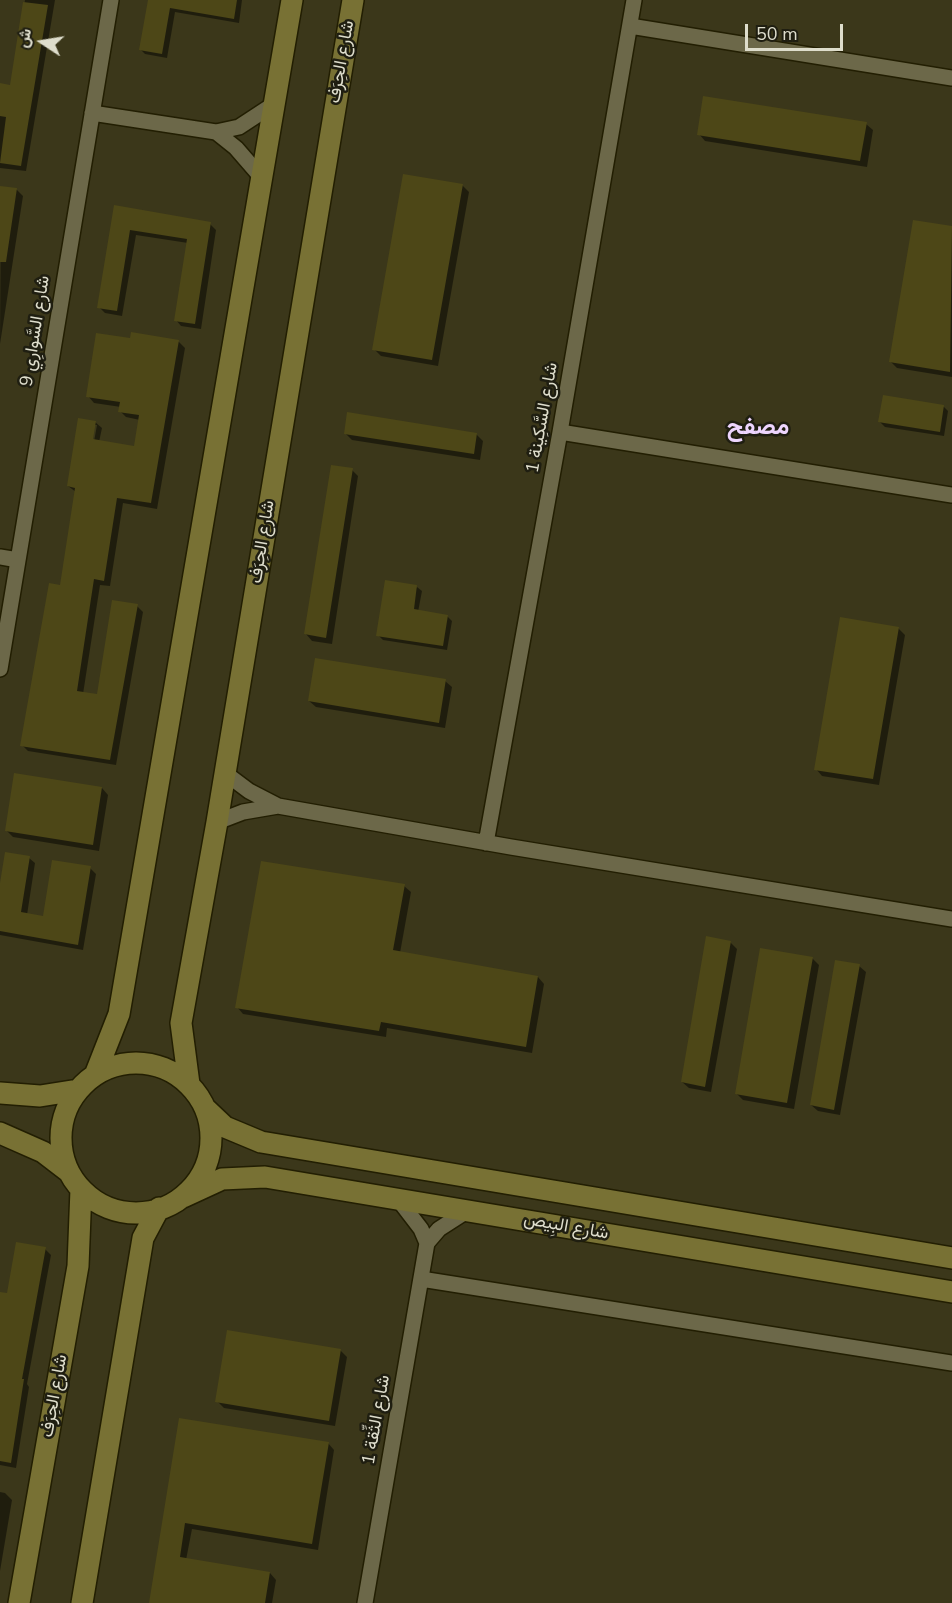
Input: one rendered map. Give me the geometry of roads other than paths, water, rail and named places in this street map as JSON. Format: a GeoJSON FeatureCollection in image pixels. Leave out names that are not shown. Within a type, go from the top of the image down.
{"type":"FeatureCollection","features":[{"type":"Feature","properties":{"kind":"street","name":"شارع السَّوارِي 9"},"geometry":{"type":"LineString","coordinates":[[0,669],[111,0]]}},
{"type":"Feature","properties":{"kind":"street"},"geometry":{"type":"LineString","coordinates":[[95,1075],[119,1014],[292,0]]}},
{"type":"Feature","properties":{"kind":"street","name":"شارع الحِرَف"},"geometry":{"type":"LineString","coordinates":[[189,1084],[181,1023],[217,822],[353,0]]}},
{"type":"Feature","properties":{"kind":"street","name":"شارع السَّكِينة 1"},"geometry":{"type":"LineString","coordinates":[[486,843],[560,432],[634,0]]}},
{"type":"Feature","properties":{"kind":"street"},"geometry":{"type":"LineString","coordinates":[[630,26],[952,78]]}},
{"type":"Feature","properties":{"kind":"street"},"geometry":{"type":"LineString","coordinates":[[92,113],[216,132],[238,127],[274,104]]}},
{"type":"Feature","properties":{"kind":"street"},"geometry":{"type":"LineString","coordinates":[[216,132],[236,147],[262,178]]}},
{"type":"Feature","properties":{"kind":"street"},"geometry":{"type":"LineString","coordinates":[[560,432],[952,495]]}},
{"type":"Feature","properties":{"kind":"street"},"geometry":{"type":"LineString","coordinates":[[0,557],[18,561]]}},
{"type":"Feature","properties":{"kind":"street"},"geometry":{"type":"LineString","coordinates":[[225,772],[249,791],[278,806],[486,843],[952,919]]}},
{"type":"Feature","properties":{"kind":"street"},"geometry":{"type":"LineString","coordinates":[[217,822],[243,812],[278,806]]}},
{"type":"Feature","properties":{"kind":"street"},"geometry":{"type":"LineString","coordinates":[[0,1133],[43,1152],[97,1202],[117,1210],[138,1213],[159,1208],[183,1197],[199,1179],[209,1157],[211,1133],[206,1110],[189,1084],[168,1069],[144,1062],[118,1064],[95,1075],[78,1090],[67,1108],[62,1130],[62,1151],[75,1180]]}},
{"type":"Feature","properties":{"kind":"street"},"geometry":{"type":"LineString","coordinates":[[0,1093],[40,1096],[78,1090]]}},
{"type":"Feature","properties":{"kind":"street","name":"شارع البِيص"},"geometry":{"type":"LineString","coordinates":[[206,1110],[225,1127],[261,1142],[952,1258]]}},
{"type":"Feature","properties":{"kind":"street","name":"شارع البِيص"},"geometry":{"type":"LineString","coordinates":[[183,1197],[215,1181],[250,1176],[952,1292]]}},
{"type":"Feature","properties":{"kind":"street","name":"شارع الحِرَف"},"geometry":{"type":"LineString","coordinates":[[19,1603],[78,1266],[75,1180]]}},
{"type":"Feature","properties":{"kind":"street"},"geometry":{"type":"LineString","coordinates":[[398,1199],[422,1229],[427,1243],[439,1229],[467,1211]]}},
{"type":"Feature","properties":{"kind":"street"},"geometry":{"type":"LineString","coordinates":[[82,1603],[143,1238],[159,1208]]}},
{"type":"Feature","properties":{"kind":"street","name":"شارع الثِّقة 1"},"geometry":{"type":"LineString","coordinates":[[365,1603],[427,1243]]}},
{"type":"Feature","properties":{"kind":"street"},"geometry":{"type":"LineString","coordinates":[[421,1279],[952,1363]]}},
{"type":"Feature","properties":{"kind":"district","name":"مصفح"},"geometry":{"type":"Point","coordinates":[758,428]}}]}
